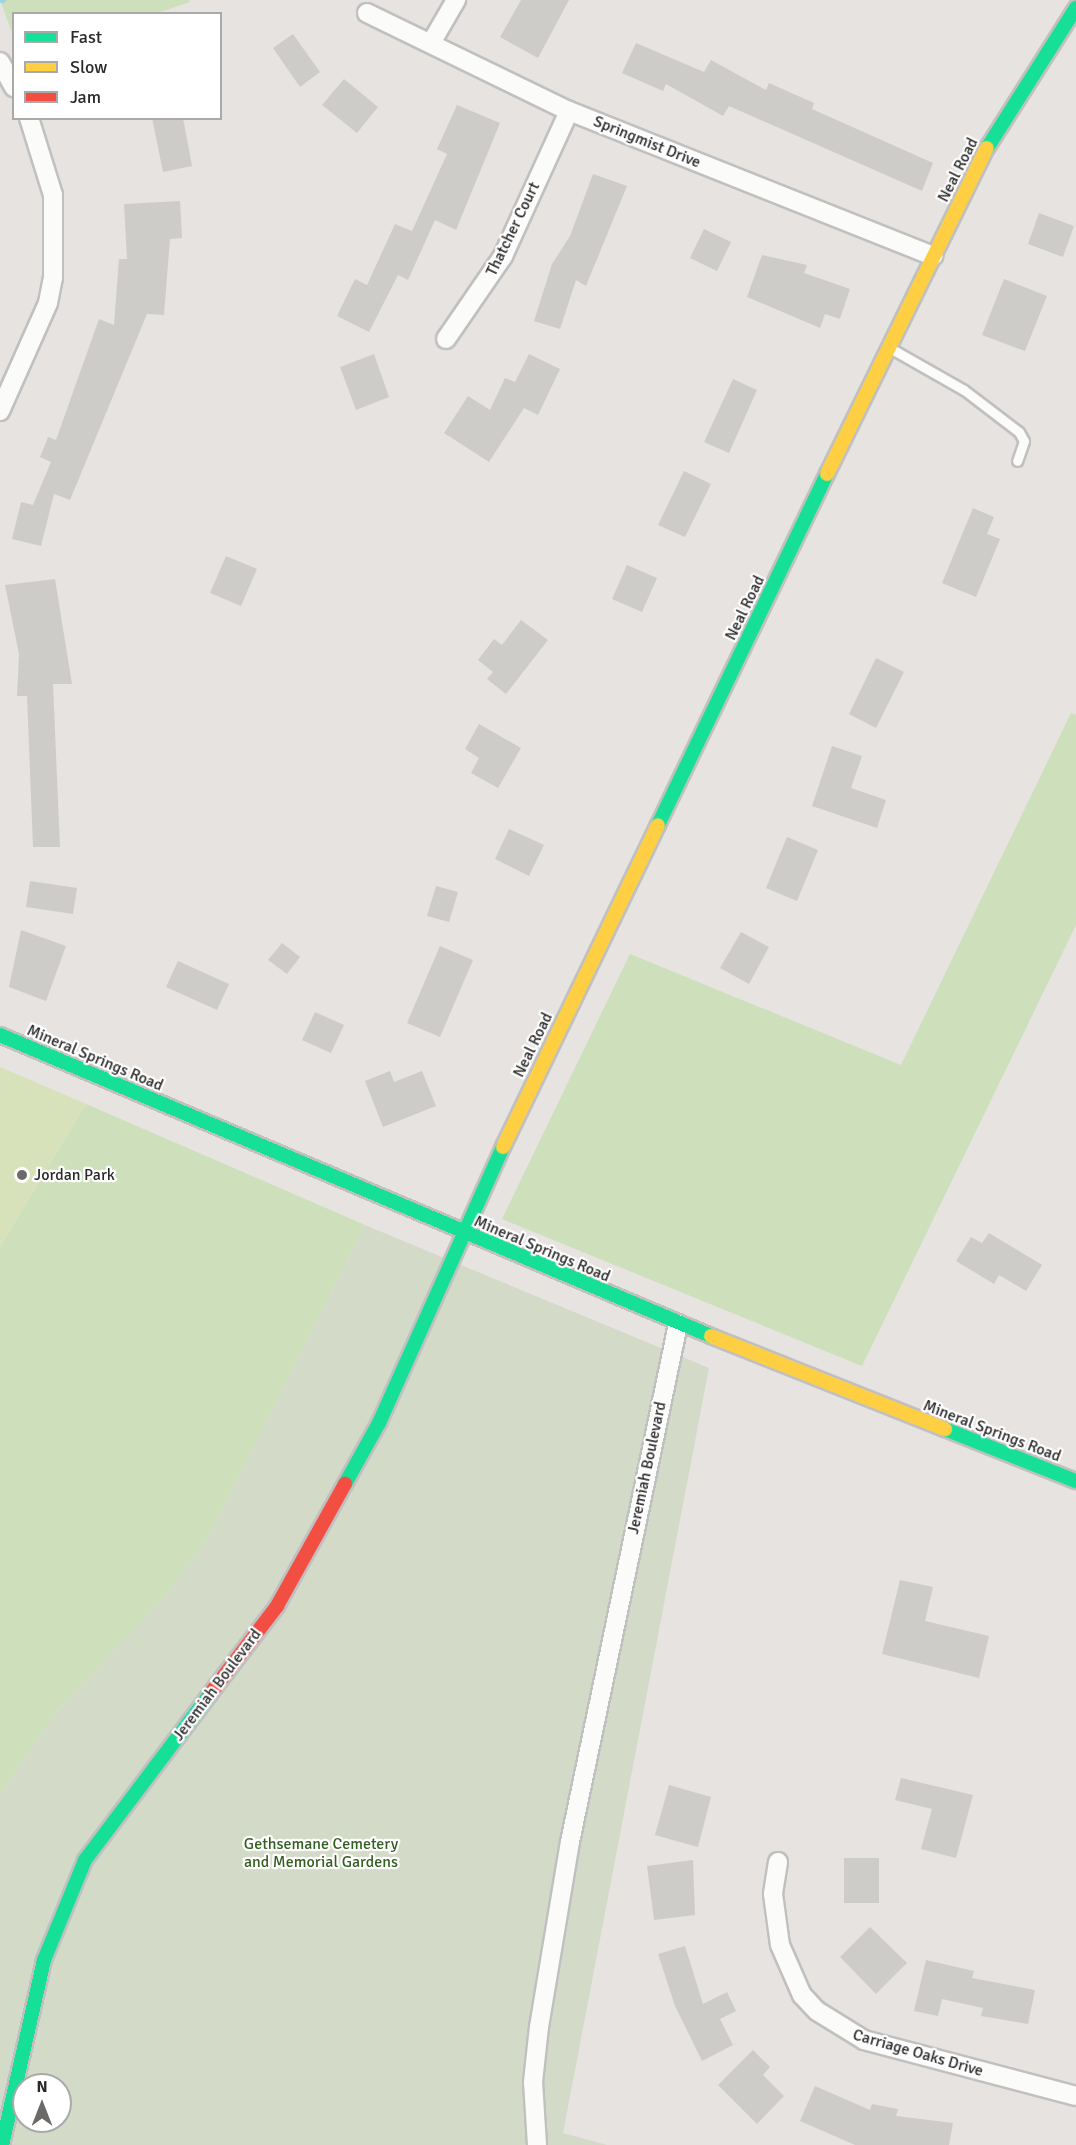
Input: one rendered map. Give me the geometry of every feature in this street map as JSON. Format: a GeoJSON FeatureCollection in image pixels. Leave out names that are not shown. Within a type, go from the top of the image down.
{"type":"FeatureCollection","features":[{"type":"Feature","properties":{"kind":"street"},"geometry":{"type":"LineString","coordinates":[[431,43],[456,0]]}},
{"type":"Feature","properties":{"kind":"street","name":"Neal Road"},"geometry":{"type":"LineString","coordinates":[[462,1232],[933,256],[1003,119],[1076,8]]}},
{"type":"Feature","properties":{"kind":"street","name":"Springmist Drive"},"geometry":{"type":"LineString","coordinates":[[367,13],[569,111],[933,256]]}},
{"type":"Feature","properties":{"kind":"street"},"geometry":{"type":"LineString","coordinates":[[0,62],[12,83]]}},
{"type":"Feature","properties":{"kind":"street","name":"Thatcher Court"},"geometry":{"type":"LineString","coordinates":[[446,339],[503,256],[569,111]]}},
{"type":"Feature","properties":{"kind":"street"},"geometry":{"type":"LineString","coordinates":[[0,411],[48,303],[53,278],[53,195],[30,120]]}},
{"type":"Feature","properties":{"kind":"street","name":"Mineral Springs Road"},"geometry":{"type":"LineString","coordinates":[[0,1035],[678,1324],[1076,1481]]}},
{"type":"Feature","properties":{"kind":"street","name":"Jeremiah Boulevard"},"geometry":{"type":"LineString","coordinates":[[2,2145],[44,1960],[85,1860],[277,1606],[379,1423],[462,1232]]}},
{"type":"Feature","properties":{"kind":"street","name":"Jeremiah Boulevard"},"geometry":{"type":"LineString","coordinates":[[537,2145],[533,2082],[539,2027],[570,1842],[678,1324]]}},
{"type":"Feature","properties":{"kind":"street","name":"Carriage Oaks Drive"},"geometry":{"type":"LineString","coordinates":[[778,1862],[774,1894],[780,1945],[802,1995],[817,2011],[864,2040],[1076,2096]]}},
{"type":"Feature","properties":{"kind":"lane"},"geometry":{"type":"LineString","coordinates":[[888,347],[964,390],[1019,432],[1024,441],[1017,461]]}},
{"type":"Feature","properties":{"kind":"green space"},"geometry":{"type":"Polygon","coordinates":[[[0,0],[189,0],[190,2],[160,12],[12,12],[12,32],[0,0]]]}},
{"type":"Feature","properties":{"kind":"green space"},"geometry":{"type":"Polygon","coordinates":[[[1071,713],[1076,715],[1076,925],[862,1366],[502,1219],[630,954],[901,1065],[1071,713]]]}},
{"type":"Feature","properties":{"kind":"green space","name":"Jordan Park"},"geometry":{"type":"Polygon","coordinates":[[[0,1067],[86,1104],[0,1247],[0,1067]]]}},
{"type":"Feature","properties":{"kind":"green space"},"geometry":{"type":"Polygon","coordinates":[[[86,1104],[365,1225],[208,1538],[163,1599],[59,1709],[0,1793],[0,1247],[86,1104]]]}},
{"type":"Feature","properties":{"kind":"green space","name":"Gethsemane Cemetery and Memorial Gardens"},"geometry":{"type":"Polygon","coordinates":[[[365,1225],[709,1368],[563,2133],[607,2145],[0,2145],[0,1793],[59,1709],[163,1599],[208,1538],[365,1225]]]}},
{"type":"Feature","properties":{"kind":"building"},"geometry":{"type":"Polygon","coordinates":[[[521,0],[569,0],[538,58],[500,37],[521,0]]]}},
{"type":"Feature","properties":{"kind":"building"},"geometry":{"type":"Polygon","coordinates":[[[293,34],[320,72],[300,87],[273,48],[293,34]]]}},
{"type":"Feature","properties":{"kind":"building"},"geometry":{"type":"Polygon","coordinates":[[[636,43],[704,72],[711,60],[766,90],[769,83],[814,103],[812,109],[933,163],[922,191],[729,106],[723,116],[666,84],[663,91],[622,73],[636,43]]]}},
{"type":"Feature","properties":{"kind":"building"},"geometry":{"type":"Polygon","coordinates":[[[344,79],[378,107],[357,133],[322,105],[344,79]]]}},
{"type":"Feature","properties":{"kind":"building"},"geometry":{"type":"Polygon","coordinates":[[[457,105],[500,123],[456,230],[435,220],[408,280],[398,275],[369,332],[337,316],[355,279],[367,285],[395,224],[412,231],[447,154],[437,149],[457,105]]]}},
{"type":"Feature","properties":{"kind":"building"},"geometry":{"type":"Polygon","coordinates":[[[152,120],[183,120],[192,166],[163,172],[152,120]]]}},
{"type":"Feature","properties":{"kind":"building"},"geometry":{"type":"Polygon","coordinates":[[[593,174],[627,186],[586,286],[576,280],[560,329],[534,321],[552,264],[570,236],[593,174]]]}},
{"type":"Feature","properties":{"kind":"building"},"geometry":{"type":"Polygon","coordinates":[[[180,201],[182,238],[170,239],[164,315],[147,314],[70,500],[54,494],[41,546],[12,539],[21,502],[33,505],[51,462],[40,457],[48,437],[56,440],[99,319],[114,325],[119,259],[127,259],[124,204],[180,201]]]}},
{"type":"Feature","properties":{"kind":"building"},"geometry":{"type":"Polygon","coordinates":[[[1039,213],[1074,226],[1063,257],[1028,244],[1039,213]]]}},
{"type":"Feature","properties":{"kind":"building"},"geometry":{"type":"Polygon","coordinates":[[[704,229],[731,242],[717,271],[690,258],[704,229]]]}},
{"type":"Feature","properties":{"kind":"building"},"geometry":{"type":"Polygon","coordinates":[[[762,255],[807,265],[804,273],[850,289],[840,319],[825,314],[820,328],[747,297],[762,255]]]}},
{"type":"Feature","properties":{"kind":"building"},"geometry":{"type":"Polygon","coordinates":[[[1004,279],[1047,296],[1025,351],[982,335],[1004,279]]]}},
{"type":"Feature","properties":{"kind":"building"},"geometry":{"type":"Polygon","coordinates":[[[374,354],[389,397],[356,410],[340,367],[374,354]]]}},
{"type":"Feature","properties":{"kind":"building"},"geometry":{"type":"Polygon","coordinates":[[[529,354],[560,369],[538,415],[524,408],[489,462],[444,433],[468,396],[490,410],[505,378],[515,382],[529,354]]]}},
{"type":"Feature","properties":{"kind":"building"},"geometry":{"type":"Polygon","coordinates":[[[733,379],[757,390],[729,453],[704,442],[733,379]]]}},
{"type":"Feature","properties":{"kind":"building"},"geometry":{"type":"Polygon","coordinates":[[[684,471],[711,484],[685,537],[658,525],[684,471]]]}},
{"type":"Feature","properties":{"kind":"building"},"geometry":{"type":"Polygon","coordinates":[[[973,508],[994,517],[987,534],[1000,539],[976,597],[942,583],[973,508]]]}},
{"type":"Feature","properties":{"kind":"building"},"geometry":{"type":"Polygon","coordinates":[[[226,556],[257,569],[241,606],[210,593],[226,556]]]}},
{"type":"Feature","properties":{"kind":"building"},"geometry":{"type":"Polygon","coordinates":[[[627,565],[657,578],[642,612],[612,599],[627,565]]]}},
{"type":"Feature","properties":{"kind":"building"},"geometry":{"type":"Polygon","coordinates":[[[55,579],[72,684],[53,684],[60,847],[33,847],[27,696],[17,696],[19,654],[5,585],[55,579]]]}},
{"type":"Feature","properties":{"kind":"building"},"geometry":{"type":"Polygon","coordinates":[[[521,620],[548,640],[506,694],[487,679],[493,672],[478,660],[494,639],[502,645],[521,620]]]}},
{"type":"Feature","properties":{"kind":"building"},"geometry":{"type":"Polygon","coordinates":[[[876,658],[904,672],[876,728],[849,714],[876,658]]]}},
{"type":"Feature","properties":{"kind":"building"},"geometry":{"type":"Polygon","coordinates":[[[479,724],[521,748],[498,788],[471,773],[479,758],[465,749],[479,724]]]}},
{"type":"Feature","properties":{"kind":"building"},"geometry":{"type":"Polygon","coordinates":[[[832,746],[862,756],[851,788],[886,800],[877,828],[812,806],[832,746]]]}},
{"type":"Feature","properties":{"kind":"building"},"geometry":{"type":"Polygon","coordinates":[[[509,829],[544,845],[529,876],[495,859],[509,829]]]}},
{"type":"Feature","properties":{"kind":"building"},"geometry":{"type":"Polygon","coordinates":[[[787,837],[818,850],[797,901],[766,888],[787,837]]]}},
{"type":"Feature","properties":{"kind":"building"},"geometry":{"type":"Polygon","coordinates":[[[30,881],[77,888],[73,914],[26,907],[30,881]]]}},
{"type":"Feature","properties":{"kind":"building"},"geometry":{"type":"Polygon","coordinates":[[[436,886],[458,892],[449,922],[427,916],[436,886]]]}},
{"type":"Feature","properties":{"kind":"building"},"geometry":{"type":"Polygon","coordinates":[[[21,930],[66,946],[46,1001],[9,987],[21,930]]]}},
{"type":"Feature","properties":{"kind":"building"},"geometry":{"type":"Polygon","coordinates":[[[741,932],[769,947],[749,984],[720,968],[741,932]]]}},
{"type":"Feature","properties":{"kind":"building"},"geometry":{"type":"Polygon","coordinates":[[[282,943],[300,957],[287,974],[268,960],[282,943]]]}},
{"type":"Feature","properties":{"kind":"building"},"geometry":{"type":"Polygon","coordinates":[[[440,946],[473,960],[440,1037],[407,1023],[440,946]]]}},
{"type":"Feature","properties":{"kind":"building"},"geometry":{"type":"Polygon","coordinates":[[[178,961],[229,984],[217,1010],[166,987],[178,961]]]}},
{"type":"Feature","properties":{"kind":"building"},"geometry":{"type":"Polygon","coordinates":[[[315,1012],[344,1025],[331,1053],[302,1040],[315,1012]]]}},
{"type":"Feature","properties":{"kind":"building"},"geometry":{"type":"Polygon","coordinates":[[[390,1071],[394,1082],[422,1071],[436,1106],[383,1127],[365,1081],[390,1071]]]}},
{"type":"Feature","properties":{"kind":"building"},"geometry":{"type":"Polygon","coordinates":[[[989,1233],[1042,1265],[1026,1291],[999,1275],[994,1284],[956,1261],[971,1237],[982,1243],[989,1233]]]}},
{"type":"Feature","properties":{"kind":"building"},"geometry":{"type":"Polygon","coordinates":[[[900,1580],[933,1587],[925,1621],[989,1636],[979,1678],[882,1654],[900,1580]]]}},
{"type":"Feature","properties":{"kind":"building"},"geometry":{"type":"Polygon","coordinates":[[[901,1778],[973,1795],[956,1858],[921,1849],[932,1809],[895,1800],[901,1778]]]}},
{"type":"Feature","properties":{"kind":"building"},"geometry":{"type":"Polygon","coordinates":[[[669,1785],[711,1797],[698,1847],[655,1835],[669,1785]]]}},
{"type":"Feature","properties":{"kind":"building"},"geometry":{"type":"Polygon","coordinates":[[[844,1858],[879,1858],[879,1903],[844,1903],[844,1858]]]}},
{"type":"Feature","properties":{"kind":"building"},"geometry":{"type":"Polygon","coordinates":[[[693,1860],[695,1915],[654,1920],[647,1866],[693,1860]]]}},
{"type":"Feature","properties":{"kind":"building"},"geometry":{"type":"Polygon","coordinates":[[[870,1927],[907,1963],[876,1994],[840,1957],[870,1927]]]}},
{"type":"Feature","properties":{"kind":"building"},"geometry":{"type":"Polygon","coordinates":[[[685,1946],[703,2004],[727,1992],[736,2011],[720,2019],[733,2045],[702,2061],[675,2006],[658,1954],[685,1946]]]}},
{"type":"Feature","properties":{"kind":"building"},"geometry":{"type":"Polygon","coordinates":[[[926,1960],[974,1971],[972,1978],[1035,1990],[1028,2024],[981,2016],[983,2008],[942,1999],[938,2016],[914,2011],[926,1960]]]}},
{"type":"Feature","properties":{"kind":"building"},"geometry":{"type":"Polygon","coordinates":[[[753,2050],[770,2067],[763,2075],[784,2096],[757,2124],[718,2085],[753,2050]]]}},
{"type":"Feature","properties":{"kind":"building"},"geometry":{"type":"Polygon","coordinates":[[[815,2086],[870,2110],[872,2104],[898,2109],[896,2116],[953,2123],[949,2145],[855,2145],[800,2121],[815,2086]]]}},
{"type":"Feature","properties":{"kind":"traffic: fast"},"geometry":{"type":"LineString","coordinates":[[987,148],[1076,8]]}},
{"type":"Feature","properties":{"kind":"traffic: fast"},"geometry":{"type":"LineString","coordinates":[[658,825],[827,474]]}},
{"type":"Feature","properties":{"kind":"traffic: fast"},"geometry":{"type":"LineString","coordinates":[[0,1035],[711,1336]]}},
{"type":"Feature","properties":{"kind":"traffic: fast"},"geometry":{"type":"LineString","coordinates":[[345,1484],[379,1423],[503,1147]]}},
{"type":"Feature","properties":{"kind":"traffic: fast"},"geometry":{"type":"LineString","coordinates":[[945,1429],[1076,1481]]}},
{"type":"Feature","properties":{"kind":"traffic: fast"},"geometry":{"type":"LineString","coordinates":[[2,2145],[44,1960],[85,1860],[210,1694]]}},
{"type":"Feature","properties":{"kind":"traffic: slow"},"geometry":{"type":"LineString","coordinates":[[827,474],[987,148]]}},
{"type":"Feature","properties":{"kind":"traffic: slow"},"geometry":{"type":"LineString","coordinates":[[503,1147],[658,825]]}},
{"type":"Feature","properties":{"kind":"traffic: slow"},"geometry":{"type":"LineString","coordinates":[[711,1336],[945,1429]]}},
{"type":"Feature","properties":{"kind":"traffic: jam"},"geometry":{"type":"LineString","coordinates":[[210,1694],[277,1606],[345,1484]]}},
{"type":"Feature","properties":{"kind":"place","name":"Jordan Park"},"geometry":{"type":"Point","coordinates":[22,1175]}}]}
